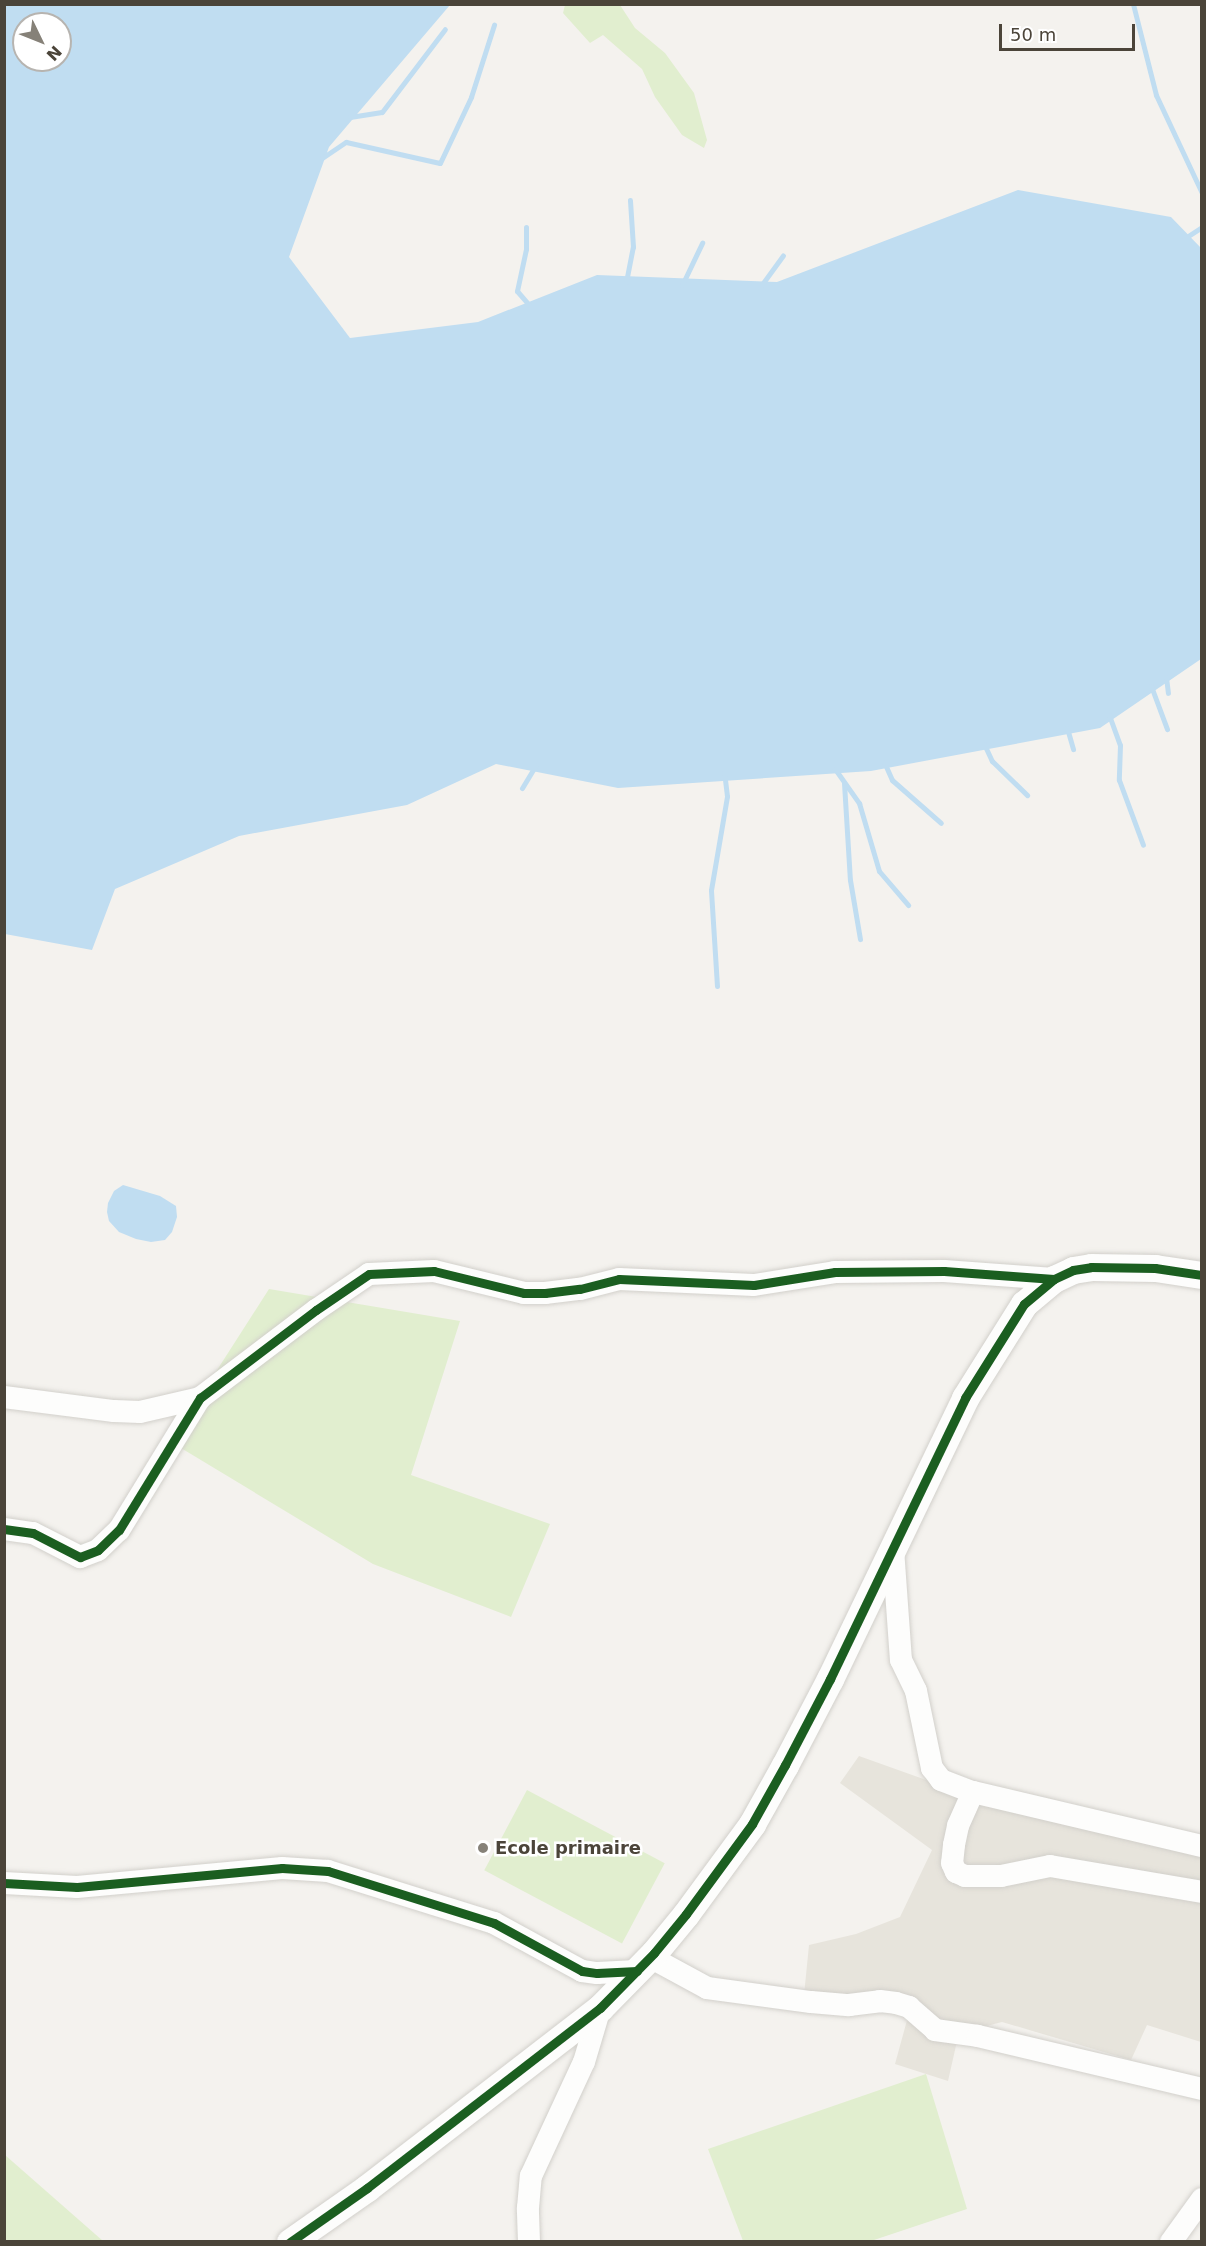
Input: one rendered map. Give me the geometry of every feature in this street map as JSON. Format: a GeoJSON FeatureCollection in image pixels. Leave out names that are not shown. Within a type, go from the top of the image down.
{"type":"FeatureCollection","features":[{"type":"Feature","properties":{"kind":"street"},"geometry":{"type":"LineString","coordinates":[[290,2241],[367,2187],[600,2008],[644,1964],[720,1870],[752,1824],[830,1679],[965,1398],[1024,1304],[1054,1279],[1073,1270],[1091,1267],[1155,1268],[1202,1275]]}},
{"type":"Feature","properties":{"kind":"street"},"geometry":{"type":"LineString","coordinates":[[4,1529],[33,1533],[80,1557],[98,1550],[119,1530],[200,1398],[356,1281],[369,1274],[384,1271],[434,1271],[524,1293],[580,1289],[619,1279],[754,1285],[835,1272],[944,1271],[1054,1279]]}},
{"type":"Feature","properties":{"kind":"street"},"geometry":{"type":"LineString","coordinates":[[4,1397],[114,1411],[140,1412],[200,1398]]}},
{"type":"Feature","properties":{"kind":"street"},"geometry":{"type":"LineString","coordinates":[[892,1549],[901,1660],[916,1691],[932,1768],[941,1780],[973,1792],[1202,1846]]}},
{"type":"Feature","properties":{"kind":"street"},"geometry":{"type":"LineString","coordinates":[[973,1792],[958,1826],[952,1863],[956,1872],[965,1876],[1000,1876],[1050,1866],[1202,1892]]}},
{"type":"Feature","properties":{"kind":"street"},"geometry":{"type":"LineString","coordinates":[[4,1883],[77,1887],[282,1868],[328,1871],[494,1923],[511,1930],[582,1971],[597,1973],[644,1964],[707,1988],[811,2002],[849,2005],[880,2001],[896,2003],[909,2007],[935,2030],[978,2036],[1202,2089]]}},
{"type":"Feature","properties":{"kind":"street"},"geometry":{"type":"LineString","coordinates":[[530,2241],[528,2208],[531,2176],[580,2071],[600,2008]]}},
{"type":"Feature","properties":{"kind":"street"},"geometry":{"type":"LineString","coordinates":[[1170,2241],[1202,2199]]}},
{"type":"Feature","properties":{"kind":"shaded area"},"geometry":{"type":"Polygon","coordinates":[[[859,1756],[943,1786],[1201,1837],[1201,2042],[1147,2025],[1131,2060],[1002,2022],[971,2030],[960,2028],[948,2081],[895,2064],[912,2002],[804,1995],[809,1945],[856,1934],[900,1917],[932,1850],[840,1783],[859,1756]]]}},
{"type":"Feature","properties":{"kind":"green space"},"geometry":{"type":"Polygon","coordinates":[[[565,5],[620,5],[635,28],[665,53],[694,93],[707,140],[704,148],[682,135],[655,97],[642,69],[603,35],[590,43],[563,13],[565,5]]]}},
{"type":"Feature","properties":{"kind":"green space"},"geometry":{"type":"Polygon","coordinates":[[[269,1289],[460,1321],[411,1475],[550,1524],[511,1617],[373,1564],[171,1442],[269,1289]]]}},
{"type":"Feature","properties":{"kind":"green space"},"geometry":{"type":"Polygon","coordinates":[[[527,1790],[665,1863],[622,1944],[484,1870],[527,1790]]]}},
{"type":"Feature","properties":{"kind":"green space"},"geometry":{"type":"Polygon","coordinates":[[[926,2074],[967,2209],[871,2241],[743,2241],[708,2149],[926,2074]]]}},
{"type":"Feature","properties":{"kind":"green space"},"geometry":{"type":"Polygon","coordinates":[[[5,2155],[103,2241],[5,2241],[5,2155]]]}},
{"type":"Feature","properties":{"kind":"water"},"geometry":{"type":"Polygon","coordinates":[[[4,5],[450,5],[329,147],[289,257],[350,338],[478,322],[597,275],[777,282],[1018,190],[1171,217],[1201,248],[1201,659],[1100,728],[871,771],[618,788],[496,764],[407,805],[239,836],[115,889],[92,950],[5,934],[4,5]]]}},
{"type":"Feature","properties":{"kind":"water"},"geometry":{"type":"Polygon","coordinates":[[[123,1185],[160,1196],[176,1206],[177,1217],[172,1232],[165,1240],[151,1242],[136,1239],[119,1232],[109,1221],[108,1203],[114,1191],[123,1185]]]}},
{"type":"Feature","properties":{"kind":"waterway"},"geometry":{"type":"LineString","coordinates":[[1133,4],[1156,95],[1202,193]]}},
{"type":"Feature","properties":{"kind":"waterway"},"geometry":{"type":"LineString","coordinates":[[322,158],[346,142],[440,163],[471,97],[494,25]]}},
{"type":"Feature","properties":{"kind":"waterway"},"geometry":{"type":"LineString","coordinates":[[350,117],[382,112],[445,29]]}},
{"type":"Feature","properties":{"kind":"waterway"},"geometry":{"type":"LineString","coordinates":[[626,282],[633,247],[630,200]]}},
{"type":"Feature","properties":{"kind":"waterway"},"geometry":{"type":"LineString","coordinates":[[526,227],[526,249],[517,291],[530,306]]}},
{"type":"Feature","properties":{"kind":"waterway"},"geometry":{"type":"LineString","coordinates":[[1185,238],[1202,227]]}},
{"type":"Feature","properties":{"kind":"waterway"},"geometry":{"type":"LineString","coordinates":[[682,285],[702,243]]}},
{"type":"Feature","properties":{"kind":"waterway"},"geometry":{"type":"LineString","coordinates":[[760,287],[783,255]]}},
{"type":"Feature","properties":{"kind":"waterway"},"geometry":{"type":"LineString","coordinates":[[1166,677],[1168,693]]}},
{"type":"Feature","properties":{"kind":"waterway"},"geometry":{"type":"LineString","coordinates":[[1151,686],[1167,729]]}},
{"type":"Feature","properties":{"kind":"waterway"},"geometry":{"type":"LineString","coordinates":[[1109,715],[1120,745],[1119,780],[1143,845]]}},
{"type":"Feature","properties":{"kind":"waterway"},"geometry":{"type":"LineString","coordinates":[[1067,728],[1073,749]]}},
{"type":"Feature","properties":{"kind":"waterway"},"geometry":{"type":"LineString","coordinates":[[984,744],[992,761],[1027,795]]}},
{"type":"Feature","properties":{"kind":"waterway"},"geometry":{"type":"LineString","coordinates":[[884,762],[892,780],[941,823]]}},
{"type":"Feature","properties":{"kind":"waterway"},"geometry":{"type":"LineString","coordinates":[[522,788],[535,766]]}},
{"type":"Feature","properties":{"kind":"waterway"},"geometry":{"type":"LineString","coordinates":[[835,769],[859,803],[879,871],[908,905]]}},
{"type":"Feature","properties":{"kind":"waterway"},"geometry":{"type":"LineString","coordinates":[[717,986],[711,890],[727,796],[724,773]]}},
{"type":"Feature","properties":{"kind":"waterway"},"geometry":{"type":"LineString","coordinates":[[844,783],[850,880],[860,939]]}},
{"type":"Feature","properties":{"kind":"cycle path"},"geometry":{"type":"LineString","coordinates":[[290,2242],[367,2188],[600,2008],[654,1953],[686,1914],[752,1824],[785,1765],[830,1679],[965,1398],[1024,1304],[1054,1279],[1073,1270],[1091,1267],[1155,1268],[1202,1275]]}},
{"type":"Feature","properties":{"kind":"cycle path"},"geometry":{"type":"LineString","coordinates":[[4,1529],[33,1533],[80,1557],[98,1550],[119,1530],[200,1398],[316,1310],[369,1274],[434,1271],[524,1293],[580,1289],[619,1279],[754,1285],[835,1272],[944,1271],[1054,1279]]}},
{"type":"Feature","properties":{"kind":"cycle path"},"geometry":{"type":"LineString","coordinates":[[4,1883],[77,1887],[282,1868],[328,1871],[494,1923],[582,1971],[597,1973],[637,1971]]}},
{"type":"Feature","properties":{"kind":"place","name":"Ecole primaire"},"geometry":{"type":"Point","coordinates":[483,1848]}}]}
